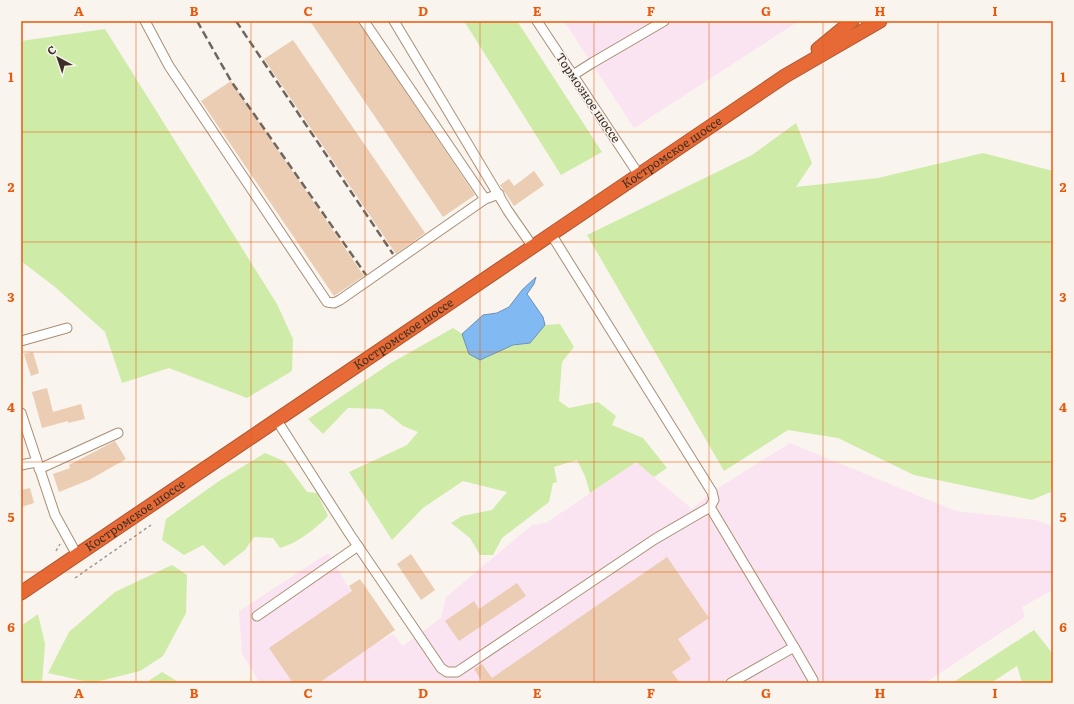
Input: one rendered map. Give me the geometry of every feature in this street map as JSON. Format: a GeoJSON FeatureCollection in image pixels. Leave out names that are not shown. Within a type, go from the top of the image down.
{"type":"FeatureCollection","features":[{"type":"Feature","properties":{"kind":"highway"},"geometry":{"type":"LineString","coordinates":[[785,76],[852,21]]}},
{"type":"Feature","properties":{"kind":"highway"},"geometry":{"type":"LineString","coordinates":[[785,76],[880,21]]}},
{"type":"Feature","properties":{"kind":"highway","name":"Костромское шоссе"},"geometry":{"type":"LineString","coordinates":[[21,593],[785,76]]}},
{"type":"Feature","properties":{"kind":"street"},"geometry":{"type":"LineString","coordinates":[[145,21],[169,66],[327,302],[334,303],[340,300],[485,199],[499,194]]}},
{"type":"Feature","properties":{"kind":"street"},"geometry":{"type":"LineString","coordinates":[[364,21],[485,199]]}},
{"type":"Feature","properties":{"kind":"street"},"geometry":{"type":"LineString","coordinates":[[394,21],[533,247]]}},
{"type":"Feature","properties":{"kind":"street","name":"Тормозное шоссе"},"geometry":{"type":"LineString","coordinates":[[537,21],[639,175]]}},
{"type":"Feature","properties":{"kind":"street"},"geometry":{"type":"LineString","coordinates":[[573,75],[664,21]]}},
{"type":"Feature","properties":{"kind":"street"},"geometry":{"type":"LineString","coordinates":[[276,419],[358,546],[441,668],[447,672],[457,672],[655,539],[710,507],[714,500],[712,492],[551,234]]}},
{"type":"Feature","properties":{"kind":"street"},"geometry":{"type":"LineString","coordinates":[[21,341],[67,328]]}},
{"type":"Feature","properties":{"kind":"street"},"geometry":{"type":"LineString","coordinates":[[21,413],[37,466],[55,515],[77,555]]}},
{"type":"Feature","properties":{"kind":"street"},"geometry":{"type":"LineString","coordinates":[[21,465],[37,466],[118,433]]}},
{"type":"Feature","properties":{"kind":"street"},"geometry":{"type":"LineString","coordinates":[[710,507],[794,647],[813,680],[813,683]]}},
{"type":"Feature","properties":{"kind":"street"},"geometry":{"type":"LineString","coordinates":[[257,616],[358,546]]}},
{"type":"Feature","properties":{"kind":"street"},"geometry":{"type":"LineString","coordinates":[[731,683],[794,647]]}},
{"type":"Feature","properties":{"kind":"path"},"geometry":{"type":"LineString","coordinates":[[75,578],[151,525]]}},
{"type":"Feature","properties":{"kind":"shaded area"},"geometry":{"type":"Polygon","coordinates":[[[564,21],[799,21],[634,128],[564,21]]]}},
{"type":"Feature","properties":{"kind":"shaded area"},"geometry":{"type":"Polygon","coordinates":[[[790,443],[956,511],[1036,520],[1053,526],[1053,590],[1022,607],[1025,617],[925,683],[260,683],[242,654],[239,611],[328,553],[381,641],[393,634],[403,646],[441,618],[446,597],[532,525],[546,523],[636,462],[692,509],[712,492],[790,443]]]}},
{"type":"Feature","properties":{"kind":"green space"},"geometry":{"type":"Polygon","coordinates":[[[464,21],[517,21],[602,152],[561,175],[464,21]]]}},
{"type":"Feature","properties":{"kind":"green space"},"geometry":{"type":"Polygon","coordinates":[[[105,29],[277,304],[293,339],[292,371],[247,398],[169,368],[122,383],[105,332],[55,287],[21,261],[21,41],[105,29]]]}},
{"type":"Feature","properties":{"kind":"green space"},"geometry":{"type":"Polygon","coordinates":[[[796,123],[812,163],[796,187],[878,178],[983,153],[1053,171],[1053,491],[1032,500],[914,475],[838,438],[788,430],[724,471],[587,235],[752,155],[796,123]]]}},
{"type":"Feature","properties":{"kind":"green space"},"geometry":{"type":"Polygon","coordinates":[[[560,324],[574,347],[562,362],[559,401],[569,408],[598,402],[616,416],[612,425],[643,438],[667,468],[654,477],[636,462],[590,493],[585,476],[577,460],[554,467],[557,482],[553,483],[549,502],[502,538],[493,555],[480,555],[470,538],[451,523],[462,516],[492,510],[507,492],[463,481],[423,508],[392,540],[349,472],[407,445],[418,432],[403,426],[382,409],[348,408],[323,434],[308,419],[391,363],[453,328],[462,334],[469,354],[486,358],[507,348],[530,343],[545,325],[560,324]]]}},
{"type":"Feature","properties":{"kind":"green space"},"geometry":{"type":"Polygon","coordinates":[[[265,453],[284,461],[307,492],[317,493],[328,516],[317,526],[300,539],[280,548],[273,538],[254,537],[245,550],[224,566],[203,545],[184,555],[162,540],[166,519],[219,481],[265,453]]]}},
{"type":"Feature","properties":{"kind":"green space"},"geometry":{"type":"Polygon","coordinates":[[[172,565],[187,575],[186,613],[163,656],[140,671],[92,683],[48,673],[69,632],[115,592],[172,565]]]}},
{"type":"Feature","properties":{"kind":"green space"},"geometry":{"type":"Polygon","coordinates":[[[38,614],[45,644],[42,683],[21,683],[21,626],[38,614]]]}},
{"type":"Feature","properties":{"kind":"green space"},"geometry":{"type":"Polygon","coordinates":[[[1034,630],[1053,654],[1053,683],[1022,683],[1017,666],[991,683],[952,683],[1034,630]]]}},
{"type":"Feature","properties":{"kind":"green space"},"geometry":{"type":"Polygon","coordinates":[[[162,672],[180,683],[145,683],[162,672]]]}},
{"type":"Feature","properties":{"kind":"water"},"geometry":{"type":"Polygon","coordinates":[[[536,277],[534,284],[527,294],[543,317],[545,325],[530,343],[513,345],[480,360],[469,354],[462,334],[483,315],[497,313],[509,307],[522,290],[536,277]]]}},
{"type":"Feature","properties":{"kind":"building"},"geometry":{"type":"Polygon","coordinates":[[[310,21],[358,21],[475,195],[443,217],[310,21]]]}},
{"type":"Feature","properties":{"kind":"building"},"geometry":{"type":"Polygon","coordinates":[[[293,40],[425,233],[396,254],[264,59],[293,40]]]}},
{"type":"Feature","properties":{"kind":"building"},"geometry":{"type":"Polygon","coordinates":[[[231,81],[364,276],[334,296],[201,101],[231,81]]]}},
{"type":"Feature","properties":{"kind":"building"},"geometry":{"type":"Polygon","coordinates":[[[534,171],[544,185],[514,206],[500,185],[509,179],[514,186],[534,171]]]}},
{"type":"Feature","properties":{"kind":"building"},"geometry":{"type":"Polygon","coordinates":[[[33,352],[39,373],[31,376],[24,354],[33,352]]]}},
{"type":"Feature","properties":{"kind":"building"},"geometry":{"type":"Polygon","coordinates":[[[47,388],[53,412],[81,404],[85,419],[68,423],[68,421],[42,428],[32,392],[47,388]]]}},
{"type":"Feature","properties":{"kind":"building"},"geometry":{"type":"Polygon","coordinates":[[[115,441],[126,459],[89,480],[59,492],[53,474],[70,468],[69,465],[115,441]]]}},
{"type":"Feature","properties":{"kind":"building"},"geometry":{"type":"Polygon","coordinates":[[[30,488],[34,503],[21,507],[21,490],[30,488]]]}},
{"type":"Feature","properties":{"kind":"building"},"geometry":{"type":"Polygon","coordinates":[[[411,554],[435,590],[421,600],[397,564],[411,554]]]}},
{"type":"Feature","properties":{"kind":"building"},"geometry":{"type":"Polygon","coordinates":[[[667,557],[709,618],[678,639],[691,659],[672,672],[680,683],[483,683],[474,669],[482,664],[492,678],[667,557]]]}},
{"type":"Feature","properties":{"kind":"building"},"geometry":{"type":"Polygon","coordinates":[[[360,579],[395,630],[319,683],[293,683],[269,648],[352,591],[349,586],[360,579]]]}},
{"type":"Feature","properties":{"kind":"building"},"geometry":{"type":"Polygon","coordinates":[[[517,583],[526,596],[459,641],[445,621],[474,601],[479,609],[517,583]]]}},
{"type":"Feature","properties":{"kind":"railway"},"geometry":{"type":"LineString","coordinates":[[197,21],[231,81],[366,275]]}},
{"type":"Feature","properties":{"kind":"railway"},"geometry":{"type":"LineString","coordinates":[[236,21],[393,254]]}}]}
